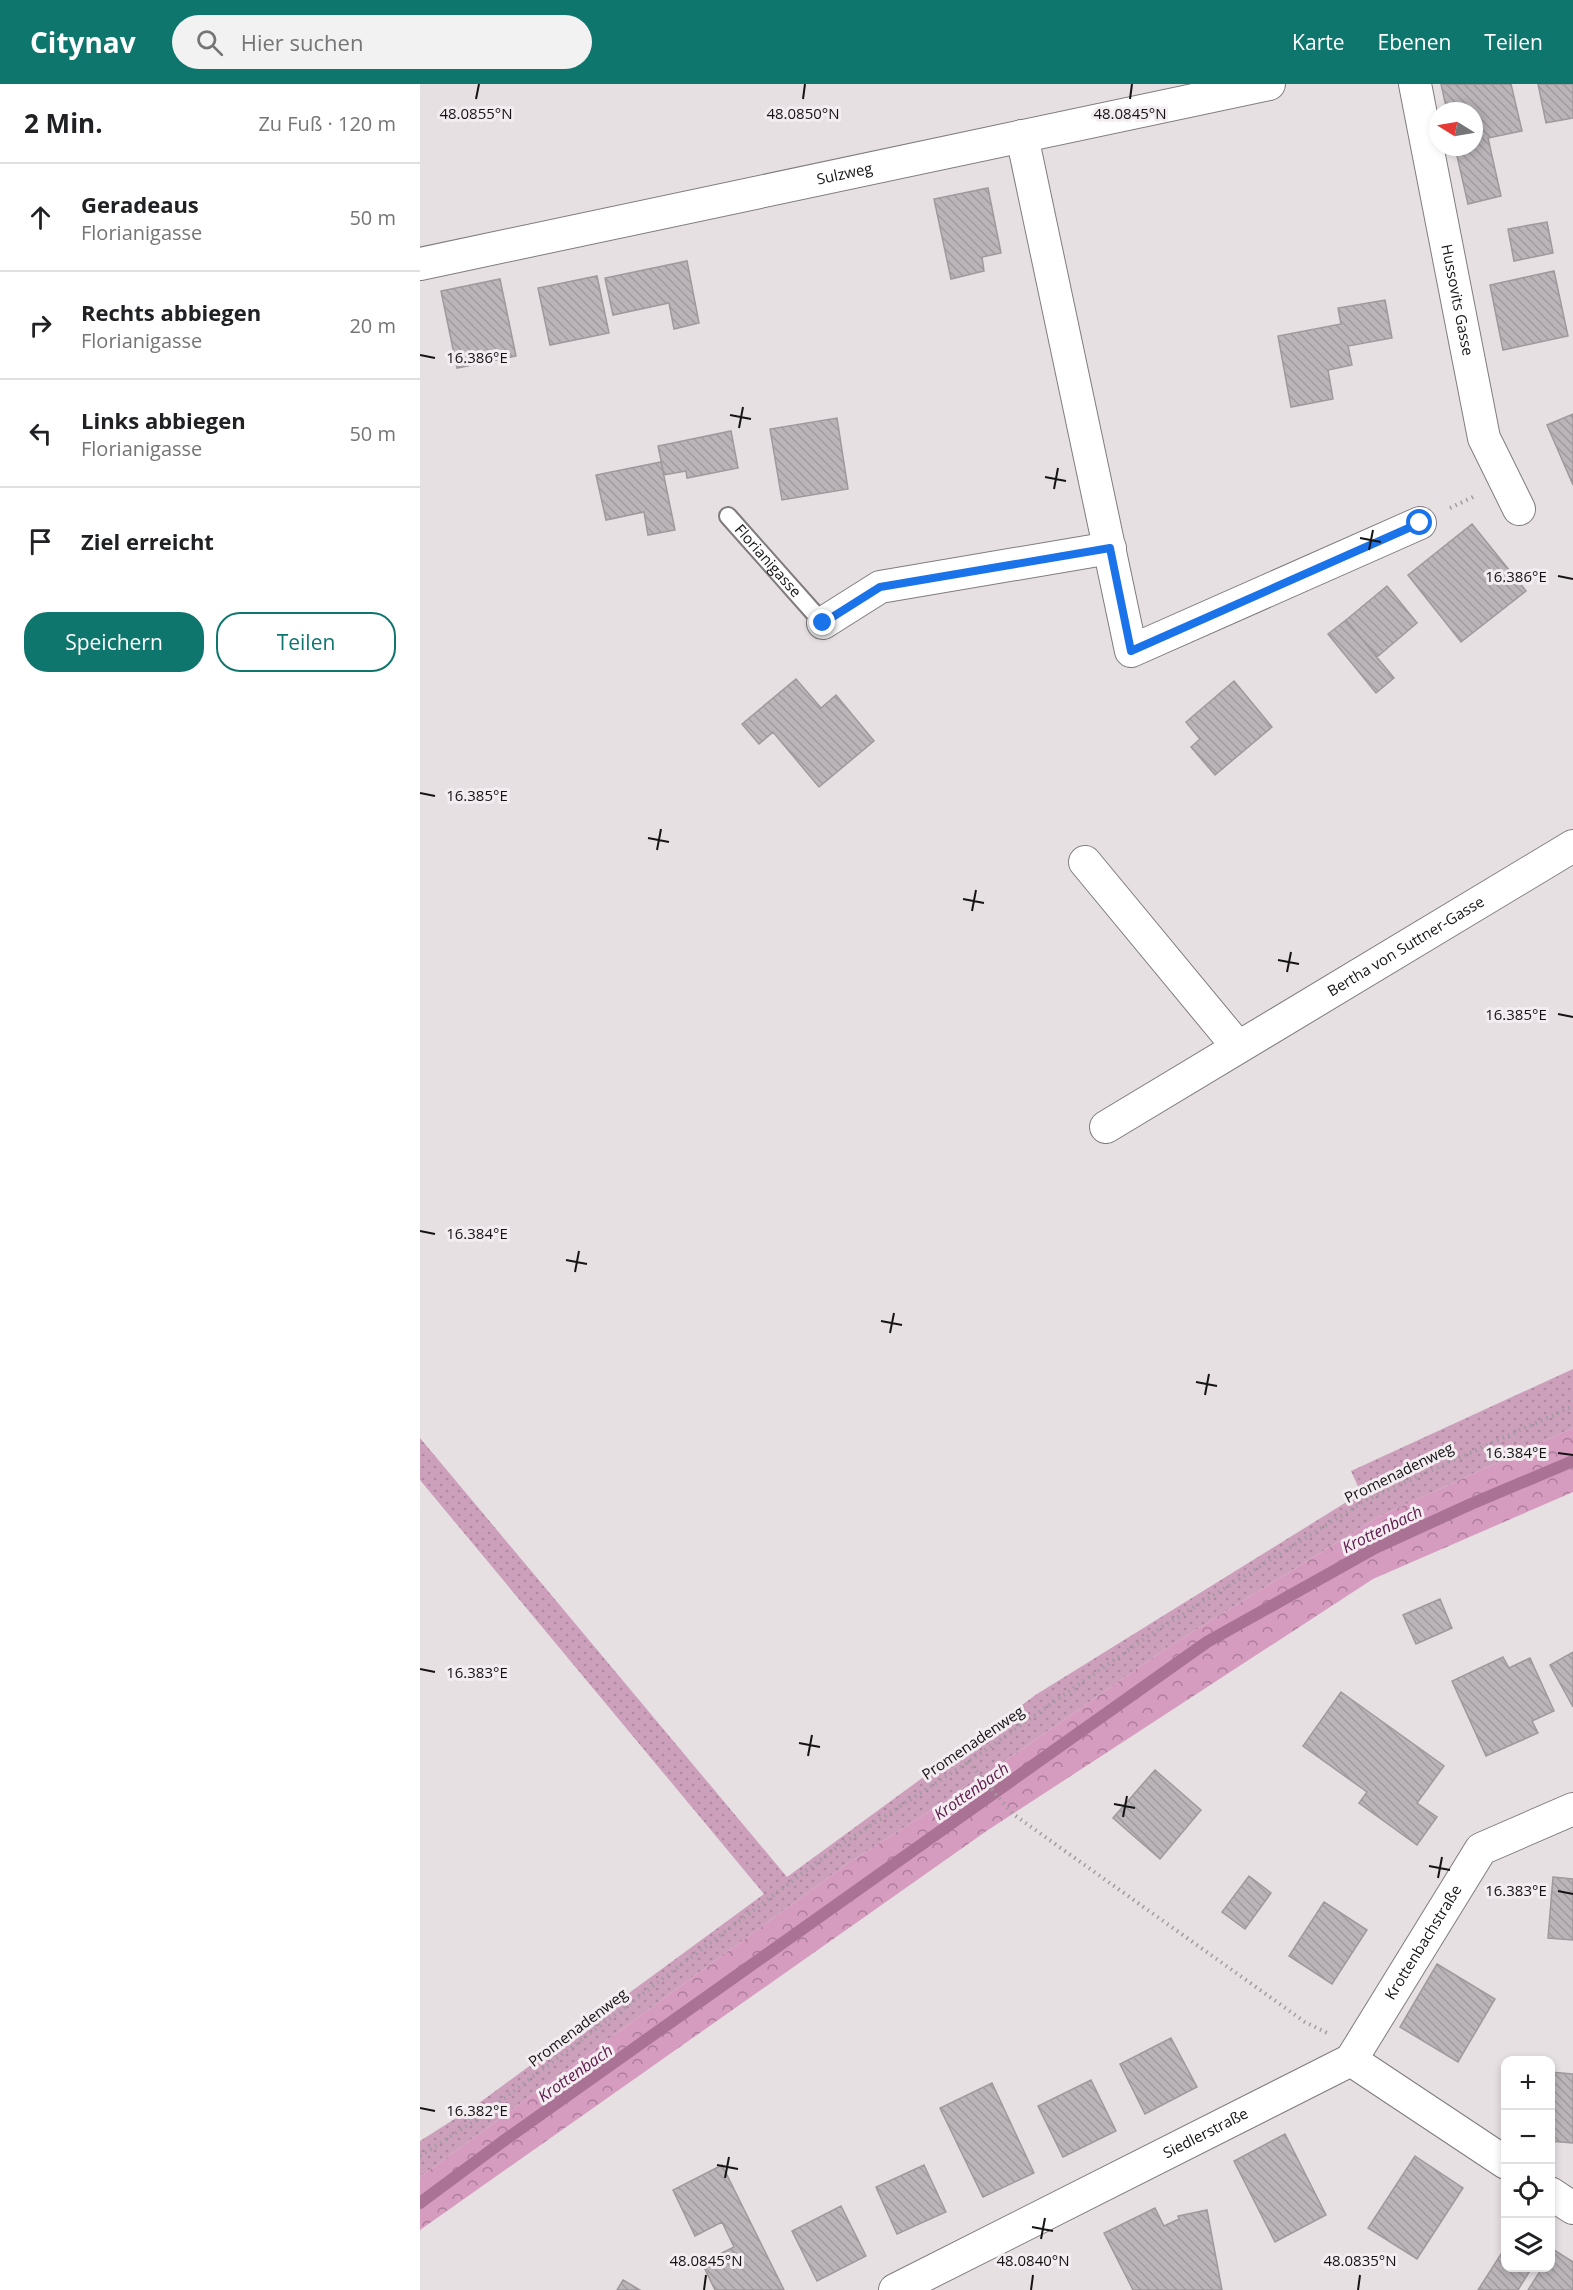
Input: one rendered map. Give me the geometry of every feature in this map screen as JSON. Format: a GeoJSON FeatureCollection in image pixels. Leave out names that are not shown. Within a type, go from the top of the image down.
{"type":"FeatureCollection","features":[{"type":"Feature","properties":{"kind":"street","name":"Sulzweg"},"geometry":{"type":"LineString","coordinates":[[420,264],[1269,84]]}},
{"type":"Feature","properties":{"kind":"street","name":"Hussovits Gasse"},"geometry":{"type":"LineString","coordinates":[[1415,84],[1484,438],[1512,495]]}},
{"type":"Feature","properties":{"kind":"street"},"geometry":{"type":"LineString","coordinates":[[1022,136],[1131,651],[1420,523]]}},
{"type":"Feature","properties":{"kind":"street","name":"Florianigasse"},"geometry":{"type":"LineString","coordinates":[[823,623],[880,587],[1110,548]]}},
{"type":"Feature","properties":{"kind":"street","name":"Bertha von Suttner-Gasse"},"geometry":{"type":"LineString","coordinates":[[1106,1127],[1573,846]]}},
{"type":"Feature","properties":{"kind":"street"},"geometry":{"type":"LineString","coordinates":[[1085,862],[1238,1047]]}},
{"type":"Feature","properties":{"kind":"street","name":"Krottenbachstraße"},"geometry":{"type":"LineString","coordinates":[[1351,2060],[1481,1849],[1573,1809]]}},
{"type":"Feature","properties":{"kind":"street"},"geometry":{"type":"LineString","coordinates":[[1351,2060],[1501,2160]]}},
{"type":"Feature","properties":{"kind":"street","name":"Siedlerstraße"},"geometry":{"type":"LineString","coordinates":[[895,2290],[1351,2060]]}},
{"type":"Feature","properties":{"kind":"street"},"geometry":{"type":"LineString","coordinates":[[1555,2196],[1573,2208]]}},
{"type":"Feature","properties":{"kind":"lane","name":"Florianigasse"},"geometry":{"type":"LineString","coordinates":[[728,516],[823,623]]}},
{"type":"Feature","properties":{"kind":"path"},"geometry":{"type":"LineString","coordinates":[[1420,523],[1512,495]]}},
{"type":"Feature","properties":{"kind":"path","name":"Promenadenweg"},"geometry":{"type":"LineString","coordinates":[[420,2156],[474,2121],[836,1848],[968,1762],[1154,1632],[1368,1499],[1573,1406]]}},
{"type":"Feature","properties":{"kind":"path"},"geometry":{"type":"LineString","coordinates":[[968,1762],[974,1772],[1012,1814],[1305,2022],[1330,2034]]}},
{"type":"Feature","properties":{"kind":"shaded area"},"geometry":{"type":"Polygon","coordinates":[[[1573,1369],[1573,1428],[1378,1517],[1165,1649],[979,1779],[847,1864],[420,2177],[420,2141],[475,2106],[764,1894],[420,1480],[420,1438],[787,1877],[1037,1694],[1361,1493],[1351,1471],[1573,1369]]]}},
{"type":"Feature","properties":{"kind":"green space"},"geometry":{"type":"Polygon","coordinates":[[[1573,1428],[1573,1492],[1373,1579],[988,1830],[420,2230],[420,2177],[847,1864],[979,1779],[1165,1649],[1378,1517],[1573,1428]]]}},
{"type":"Feature","properties":{"kind":"building"},"geometry":{"type":"Polygon","coordinates":[[[1441,84],[1511,84],[1522,131],[1488,138],[1501,196],[1468,204],[1457,156],[1483,156],[1483,102],[1445,102],[1441,84]]]}},
{"type":"Feature","properties":{"kind":"building"},"geometry":{"type":"Polygon","coordinates":[[[1538,84],[1573,84],[1573,118],[1546,123],[1538,84]]]}},
{"type":"Feature","properties":{"kind":"building"},"geometry":{"type":"Polygon","coordinates":[[[988,188],[1001,253],[982,257],[984,271],[951,279],[934,199],[988,188]]]}},
{"type":"Feature","properties":{"kind":"building"},"geometry":{"type":"Polygon","coordinates":[[[1547,222],[1553,253],[1514,261],[1508,229],[1547,222]]]}},
{"type":"Feature","properties":{"kind":"building"},"geometry":{"type":"Polygon","coordinates":[[[687,261],[699,323],[674,329],[669,303],[613,315],[605,278],[687,261]]]}},
{"type":"Feature","properties":{"kind":"building"},"geometry":{"type":"Polygon","coordinates":[[[1554,271],[1568,336],[1503,350],[1490,285],[1554,271]]]}},
{"type":"Feature","properties":{"kind":"building"},"geometry":{"type":"Polygon","coordinates":[[[597,276],[609,333],[550,345],[538,288],[597,276]]]}},
{"type":"Feature","properties":{"kind":"building"},"geometry":{"type":"Polygon","coordinates":[[[500,279],[516,356],[457,368],[441,291],[500,279]]]}},
{"type":"Feature","properties":{"kind":"building"},"geometry":{"type":"Polygon","coordinates":[[[1385,300],[1392,338],[1348,346],[1352,365],[1328,370],[1333,399],[1291,407],[1278,336],[1341,324],[1338,308],[1385,300]]]}},
{"type":"Feature","properties":{"kind":"building"},"geometry":{"type":"Polygon","coordinates":[[[1573,414],[1573,485],[1547,425],[1573,414]]]}},
{"type":"Feature","properties":{"kind":"building"},"geometry":{"type":"Polygon","coordinates":[[[837,418],[848,489],[782,500],[770,429],[837,418]]]}},
{"type":"Feature","properties":{"kind":"building"},"geometry":{"type":"Polygon","coordinates":[[[731,431],[738,468],[687,478],[686,471],[664,475],[658,446],[731,431]]]}},
{"type":"Feature","properties":{"kind":"building"},"geometry":{"type":"Polygon","coordinates":[[[661,462],[675,530],[648,535],[644,512],[606,520],[596,475],[661,462]]]}},
{"type":"Feature","properties":{"kind":"building"},"geometry":{"type":"Polygon","coordinates":[[[1472,524],[1526,591],[1461,642],[1408,575],[1472,524]]]}},
{"type":"Feature","properties":{"kind":"building"},"geometry":{"type":"Polygon","coordinates":[[[1387,586],[1417,623],[1377,657],[1346,620],[1387,586]]]}},
{"type":"Feature","properties":{"kind":"building"},"geometry":{"type":"Polygon","coordinates":[[[1346,620],[1394,678],[1376,693],[1328,634],[1346,620]]]}},
{"type":"Feature","properties":{"kind":"building"},"geometry":{"type":"Polygon","coordinates":[[[796,679],[821,708],[836,695],[874,741],[819,787],[773,732],[759,744],[742,724],[796,679]]]}},
{"type":"Feature","properties":{"kind":"building"},"geometry":{"type":"Polygon","coordinates":[[[1234,681],[1272,727],[1215,775],[1191,747],[1200,739],[1186,722],[1234,681]]]}},
{"type":"Feature","properties":{"kind":"building"},"geometry":{"type":"Polygon","coordinates":[[[1440,1599],[1452,1628],[1416,1644],[1403,1615],[1440,1599]]]}},
{"type":"Feature","properties":{"kind":"building"},"geometry":{"type":"Polygon","coordinates":[[[1573,1652],[1573,1707],[1550,1665],[1573,1652]]]}},
{"type":"Feature","properties":{"kind":"building"},"geometry":{"type":"Polygon","coordinates":[[[1503,1657],[1509,1668],[1530,1658],[1554,1711],[1532,1721],[1538,1733],[1486,1756],[1452,1681],[1503,1657]]]}},
{"type":"Feature","properties":{"kind":"building"},"geometry":{"type":"Polygon","coordinates":[[[1341,1692],[1444,1766],[1417,1803],[1437,1817],[1417,1845],[1359,1803],[1367,1792],[1303,1746],[1341,1692]]]}},
{"type":"Feature","properties":{"kind":"building"},"geometry":{"type":"Polygon","coordinates":[[[1155,1770],[1201,1810],[1160,1859],[1113,1818],[1155,1770]]]}},
{"type":"Feature","properties":{"kind":"building"},"geometry":{"type":"Polygon","coordinates":[[[1249,1876],[1271,1893],[1245,1929],[1222,1912],[1249,1876]]]}},
{"type":"Feature","properties":{"kind":"building"},"geometry":{"type":"Polygon","coordinates":[[[1553,1877],[1573,1879],[1573,1940],[1548,1938],[1553,1877]]]}},
{"type":"Feature","properties":{"kind":"building"},"geometry":{"type":"Polygon","coordinates":[[[1324,1902],[1367,1930],[1332,1984],[1289,1956],[1324,1902]]]}},
{"type":"Feature","properties":{"kind":"building"},"geometry":{"type":"Polygon","coordinates":[[[1437,1964],[1495,1999],[1458,2062],[1400,2027],[1437,1964]]]}},
{"type":"Feature","properties":{"kind":"building"},"geometry":{"type":"Polygon","coordinates":[[[1171,2038],[1197,2087],[1145,2114],[1120,2064],[1171,2038]]]}},
{"type":"Feature","properties":{"kind":"building"},"geometry":{"type":"Polygon","coordinates":[[[1555,2072],[1573,2074],[1573,2143],[1555,2141],[1555,2072]]]}},
{"type":"Feature","properties":{"kind":"building"},"geometry":{"type":"Polygon","coordinates":[[[1091,2080],[1116,2131],[1063,2157],[1038,2106],[1091,2080]]]}},
{"type":"Feature","properties":{"kind":"building"},"geometry":{"type":"Polygon","coordinates":[[[992,2083],[1034,2173],[983,2197],[940,2108],[992,2083]]]}},
{"type":"Feature","properties":{"kind":"building"},"geometry":{"type":"Polygon","coordinates":[[[1285,2134],[1326,2215],[1275,2242],[1234,2161],[1285,2134]]]}},
{"type":"Feature","properties":{"kind":"building"},"geometry":{"type":"Polygon","coordinates":[[[1415,2156],[1463,2188],[1417,2259],[1368,2228],[1415,2156]]]}},
{"type":"Feature","properties":{"kind":"building"},"geometry":{"type":"Polygon","coordinates":[[[722,2165],[784,2290],[715,2290],[702,2263],[734,2247],[722,2222],[695,2236],[673,2190],[722,2165]]]}},
{"type":"Feature","properties":{"kind":"building"},"geometry":{"type":"Polygon","coordinates":[[[924,2165],[946,2212],[897,2234],[876,2187],[924,2165]]]}},
{"type":"Feature","properties":{"kind":"building"},"geometry":{"type":"Polygon","coordinates":[[[841,2206],[866,2256],[817,2281],[792,2231],[841,2206]]]}},
{"type":"Feature","properties":{"kind":"building"},"geometry":{"type":"Polygon","coordinates":[[[1155,2208],[1164,2226],[1179,2219],[1178,2216],[1207,2210],[1222,2290],[1133,2290],[1104,2233],[1155,2208]]]}},
{"type":"Feature","properties":{"kind":"building"},"geometry":{"type":"Polygon","coordinates":[[[1555,2251],[1573,2262],[1573,2290],[1528,2290],[1539,2272],[1555,2272],[1555,2251]]]}},
{"type":"Feature","properties":{"kind":"building"},"geometry":{"type":"Polygon","coordinates":[[[1501,2254],[1501,2272],[1529,2272],[1518,2290],[1478,2290],[1501,2254]]]}},
{"type":"Feature","properties":{"kind":"building"},"geometry":{"type":"Polygon","coordinates":[[[623,2280],[640,2290],[617,2290],[623,2280]]]}},
{"type":"Feature","properties":{"kind":"waterway","name":"Krottenbach"},"geometry":{"type":"LineString","coordinates":[[420,2203],[502,2142],[1207,1642],[1375,1548],[1573,1461]]}},
{"type":"Feature","properties":{"kind":"route"},"geometry":{"type":"LineString","coordinates":[[823,623],[880,587],[1110,548],[1131,651],[1420,523]]}}]}
